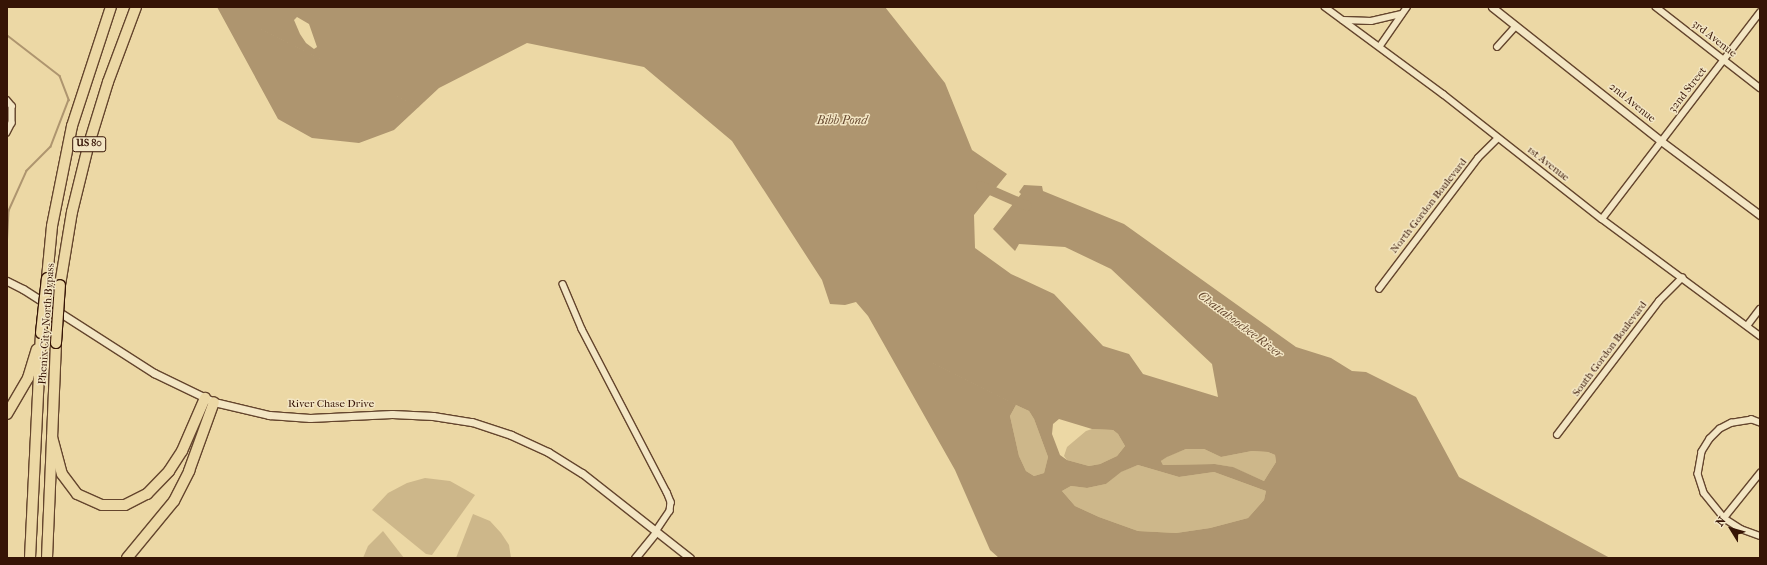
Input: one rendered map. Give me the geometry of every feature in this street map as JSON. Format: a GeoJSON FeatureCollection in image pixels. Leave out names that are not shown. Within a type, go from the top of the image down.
{"type":"FeatureCollection","features":[{"type":"Feature","properties":{"kind":"highway","name":"Phenix City North Bypass"},"geometry":{"type":"LineString","coordinates":[[30,558],[41,333],[54,212],[72,126],[111,7]]}},
{"type":"Feature","properties":{"kind":"highway","name":"Phenix City North Bypass"},"geometry":{"type":"LineString","coordinates":[[47,558],[56,343],[60,286],[72,212],[88,147],[108,82],[136,7]]}},
{"type":"Feature","properties":{"kind":"highway"},"geometry":{"type":"LineString","coordinates":[[7,414],[28,378],[41,333]]}},
{"type":"Feature","properties":{"kind":"highway"},"geometry":{"type":"LineString","coordinates":[[52,437],[62,474],[77,494],[102,505],[125,505],[147,494],[169,471],[184,448],[209,400]]}},
{"type":"Feature","properties":{"kind":"highway"},"geometry":{"type":"LineString","coordinates":[[127,558],[174,501],[189,471],[209,400]]}},
{"type":"Feature","properties":{"kind":"street","name":"1st Avenue"},"geometry":{"type":"LineString","coordinates":[[1325,7],[1380,46],[1602,219],[1760,336]]}},
{"type":"Feature","properties":{"kind":"street"},"geometry":{"type":"LineString","coordinates":[[1380,46],[1407,7]]}},
{"type":"Feature","properties":{"kind":"street","name":"2nd Avenue"},"geometry":{"type":"LineString","coordinates":[[1492,7],[1662,141],[1760,215]]}},
{"type":"Feature","properties":{"kind":"street","name":"3rd Avenue"},"geometry":{"type":"LineString","coordinates":[[1656,7],[1760,88]]}},
{"type":"Feature","properties":{"kind":"street","name":"32nd Street"},"geometry":{"type":"LineString","coordinates":[[1602,219],[1760,12]]}},
{"type":"Feature","properties":{"kind":"street"},"geometry":{"type":"LineString","coordinates":[[1343,20],[1371,21],[1401,14]]}},
{"type":"Feature","properties":{"kind":"street"},"geometry":{"type":"LineString","coordinates":[[1497,47],[1516,26]]}},
{"type":"Feature","properties":{"kind":"street"},"geometry":{"type":"LineString","coordinates":[[7,100],[12,106],[12,123],[7,133]]}},
{"type":"Feature","properties":{"kind":"street","name":"North Gordon Boulevard"},"geometry":{"type":"LineString","coordinates":[[1379,289],[1478,158],[1498,138]]}},
{"type":"Feature","properties":{"kind":"street","name":"South Gordon Boulevard"},"geometry":{"type":"LineString","coordinates":[[1557,435],[1659,301],[1682,278]]}},
{"type":"Feature","properties":{"kind":"street","name":"River Chase Drive"},"geometry":{"type":"LineString","coordinates":[[7,282],[23,289],[154,373],[209,400],[269,415],[310,418],[392,414],[433,416],[472,422],[511,435],[548,452],[582,473],[690,558]]}},
{"type":"Feature","properties":{"kind":"street"},"geometry":{"type":"LineString","coordinates":[[563,284],[582,329],[669,497],[670,511],[656,532],[635,558]]}},
{"type":"Feature","properties":{"kind":"street"},"geometry":{"type":"LineString","coordinates":[[1747,326],[1760,309]]}},
{"type":"Feature","properties":{"kind":"street"},"geometry":{"type":"LineString","coordinates":[[1760,423],[1752,420],[1732,423],[1720,429],[1710,439],[1702,452],[1698,474],[1704,493],[1724,518],[1742,529],[1760,536]]}},
{"type":"Feature","properties":{"kind":"street"},"geometry":{"type":"LineString","coordinates":[[1724,518],[1760,473]]}},
{"type":"Feature","properties":{"kind":"shaded area"},"geometry":{"type":"Polygon","coordinates":[[[1016,405],[1029,411],[1034,419],[1048,457],[1044,473],[1034,476],[1026,471],[1019,456],[1010,416],[1016,405]]]}},
{"type":"Feature","properties":{"kind":"shaded area"},"geometry":{"type":"Polygon","coordinates":[[[1092,429],[1113,430],[1118,434],[1125,446],[1117,456],[1100,464],[1089,466],[1067,460],[1064,456],[1067,447],[1086,431],[1092,429]]]}},
{"type":"Feature","properties":{"kind":"shaded area"},"geometry":{"type":"Polygon","coordinates":[[[1186,449],[1204,449],[1221,457],[1252,451],[1268,452],[1275,455],[1276,462],[1264,481],[1232,467],[1215,464],[1163,465],[1161,461],[1168,456],[1186,449]]]}},
{"type":"Feature","properties":{"kind":"shaded area"},"geometry":{"type":"Polygon","coordinates":[[[1138,465],[1179,477],[1214,472],[1266,491],[1264,500],[1248,518],[1210,528],[1176,533],[1138,531],[1099,517],[1075,506],[1062,491],[1071,486],[1087,488],[1106,484],[1120,472],[1138,465]]]}},
{"type":"Feature","properties":{"kind":"shaded area"},"geometry":{"type":"Polygon","coordinates":[[[425,478],[450,481],[475,495],[432,555],[426,554],[372,510],[388,493],[407,483],[425,478]]]}},
{"type":"Feature","properties":{"kind":"shaded area"},"geometry":{"type":"Polygon","coordinates":[[[473,514],[490,521],[501,533],[509,545],[511,558],[456,558],[473,514]]]}},
{"type":"Feature","properties":{"kind":"shaded area"},"geometry":{"type":"Polygon","coordinates":[[[383,531],[404,558],[363,558],[368,546],[383,531]]]}},
{"type":"Feature","properties":{"kind":"water"},"geometry":{"type":"Polygon","coordinates":[[[217,7],[885,7],[945,83],[972,150],[1007,174],[974,215],[975,248],[1011,274],[1054,294],[1103,346],[1129,354],[1143,374],[1218,397],[1212,364],[1111,269],[1065,247],[1019,244],[1015,251],[993,229],[1021,194],[1019,192],[1024,185],[1042,186],[1043,191],[1124,224],[1296,347],[1331,358],[1352,371],[1366,372],[1416,397],[1459,477],[1610,558],[999,558],[990,550],[955,470],[868,316],[856,302],[845,305],[830,304],[822,280],[732,141],[644,67],[527,43],[439,88],[394,130],[359,143],[312,138],[278,119],[217,7]],[[297,17],[294,20],[306,43],[314,49],[317,47],[309,24],[297,17]],[[1016,405],[1010,416],[1019,456],[1026,471],[1034,476],[1044,473],[1048,457],[1034,419],[1029,411],[1016,405]],[[1059,419],[1053,424],[1052,434],[1060,455],[1067,460],[1089,466],[1100,464],[1117,456],[1125,446],[1118,434],[1113,430],[1092,429],[1059,419]],[[1186,449],[1161,461],[1163,465],[1215,464],[1233,467],[1264,481],[1276,462],[1275,455],[1268,452],[1252,451],[1221,457],[1204,449],[1186,449]],[[1138,465],[1121,472],[1106,484],[1087,488],[1071,486],[1062,491],[1075,506],[1099,517],[1138,531],[1176,533],[1210,528],[1248,518],[1264,500],[1266,491],[1214,472],[1179,477],[1138,465]]]}},
{"type":"Feature","properties":{"kind":"waterway"},"geometry":{"type":"LineString","coordinates":[[7,35],[60,76],[69,100],[51,147],[27,171],[9,211],[7,247]]}},
{"type":"Feature","properties":{"kind":"waterway"},"geometry":{"type":"LineString","coordinates":[[981,186],[1027,206]]}},
{"type":"Feature","properties":{"kind":"water label","name":"Bibb Pond"},"geometry":{"type":"Point","coordinates":[842,121]}},
{"type":"Feature","properties":{"kind":"water label","name":"Chattahoochee River"},"geometry":{"type":"Point","coordinates":[1240,325]}}]}
